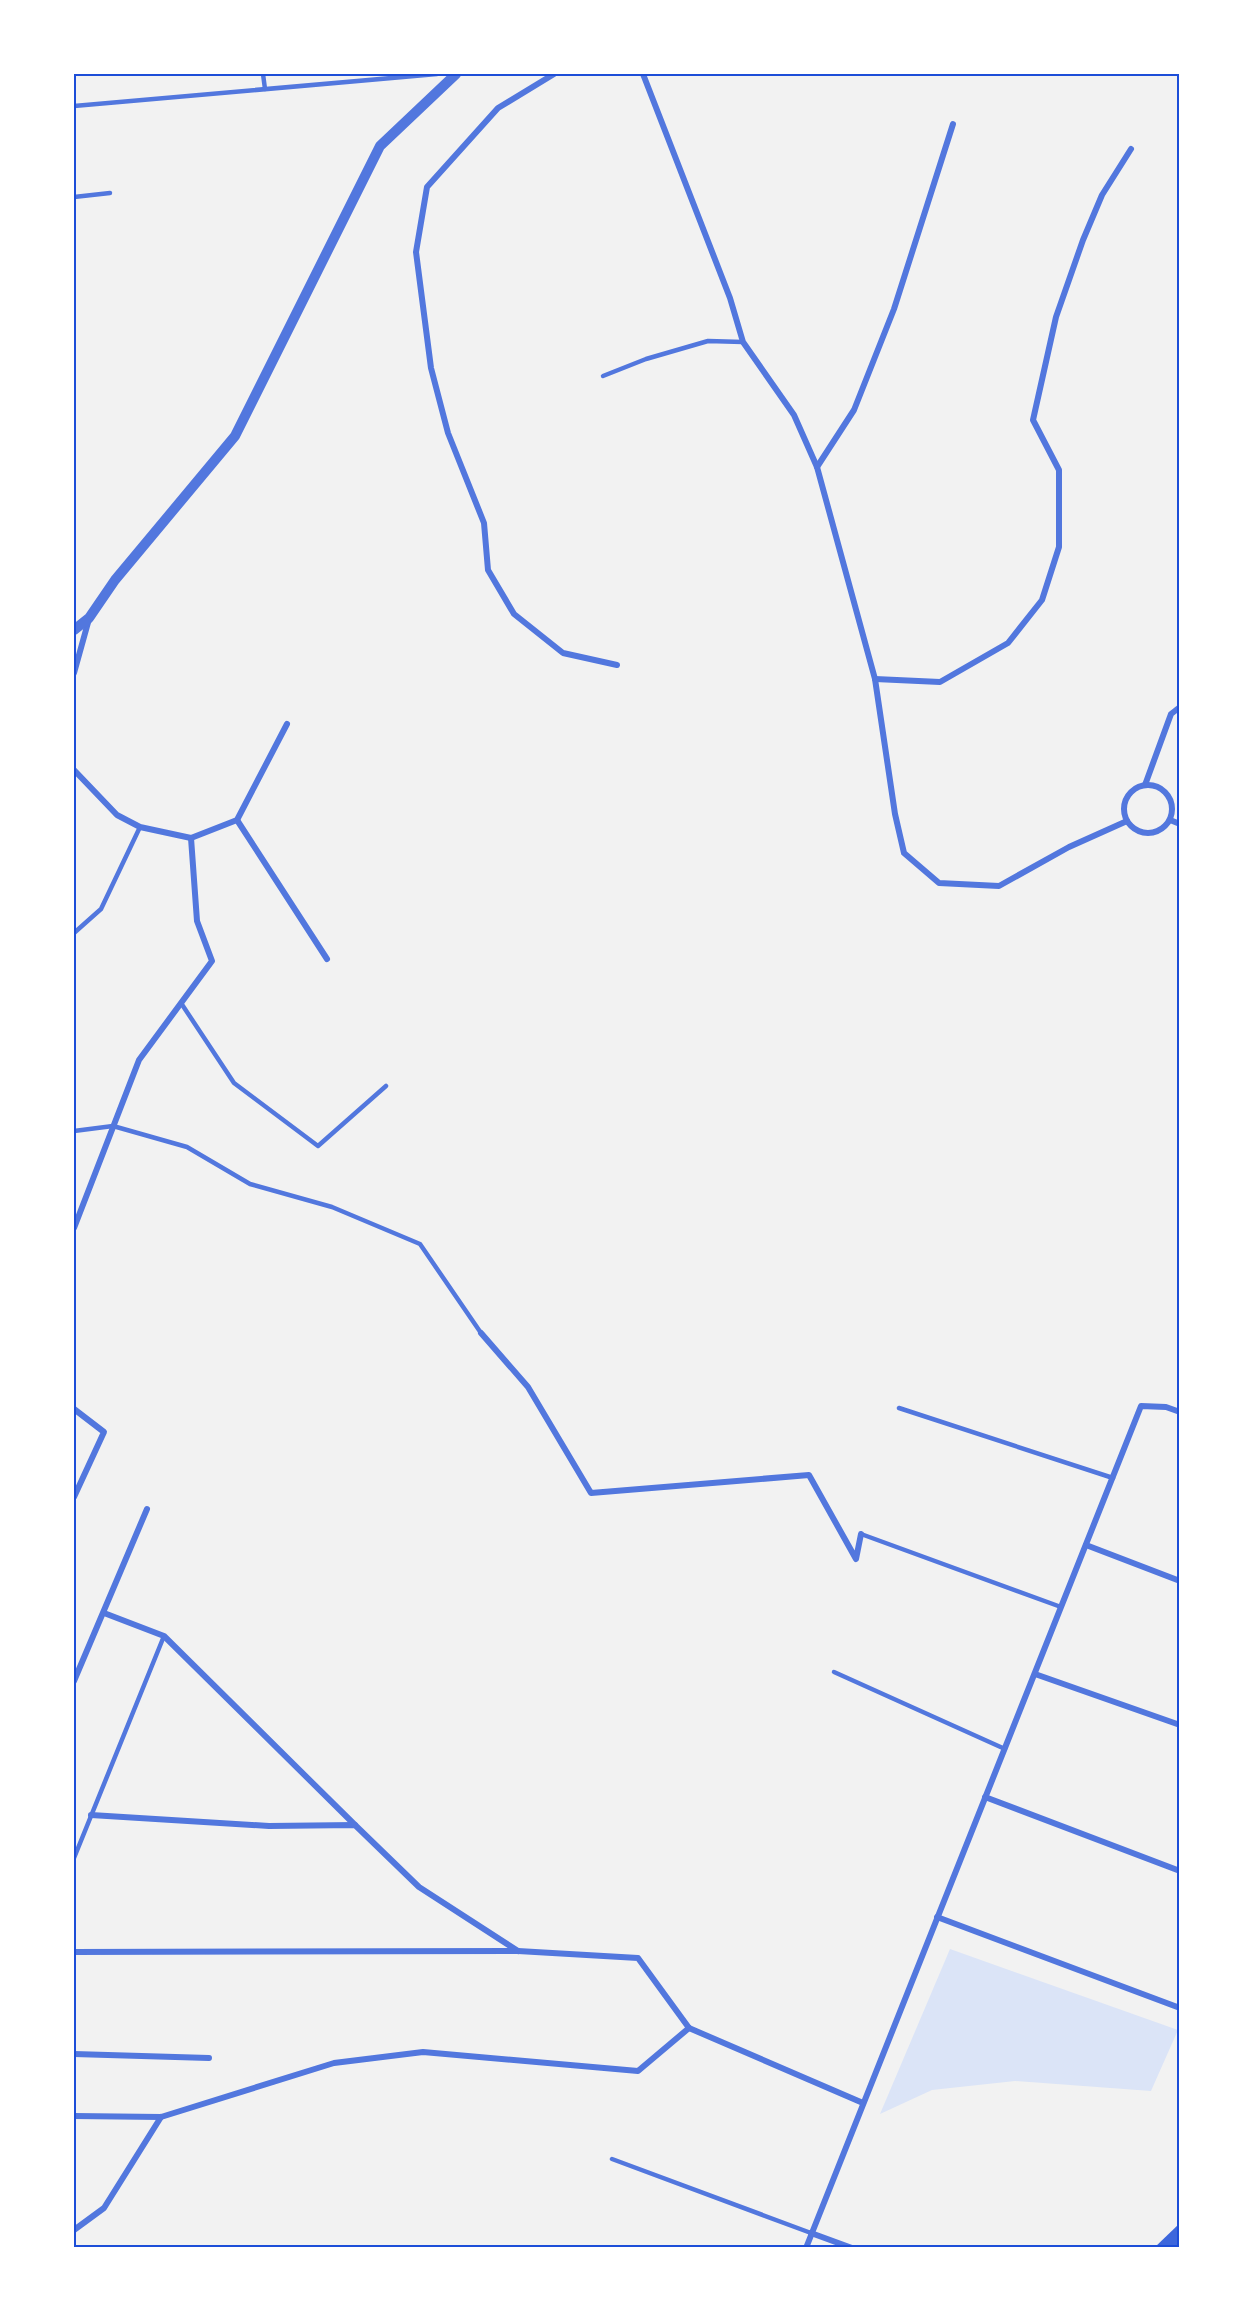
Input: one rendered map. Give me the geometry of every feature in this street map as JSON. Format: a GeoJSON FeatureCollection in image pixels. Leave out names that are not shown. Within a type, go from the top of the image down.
{"type":"FeatureCollection","features":[{"type":"Feature","properties":{"kind":"street"},"geometry":{"type":"LineString","coordinates":[[74,630],[89,618],[115,580],[235,436],[380,146],[456,74]]}},
{"type":"Feature","properties":{"kind":"street"},"geometry":{"type":"LineString","coordinates":[[554,74],[498,108],[427,188],[416,252],[431,368],[448,433],[484,523],[488,570],[514,614],[563,652],[617,665]]}},
{"type":"Feature","properties":{"kind":"street"},"geometry":{"type":"LineString","coordinates":[[643,74],[730,298],[742,342],[794,414],[816,467],[875,679],[895,814],[904,853],[939,883],[999,886],[1069,847],[1127,821]]}},
{"type":"Feature","properties":{"kind":"street"},"geometry":{"type":"LineString","coordinates":[[816,467],[854,410],[894,309],[953,124]]}},
{"type":"Feature","properties":{"kind":"street"},"geometry":{"type":"LineString","coordinates":[[875,679],[940,682],[1008,643],[1042,600],[1059,547],[1059,470],[1033,420],[1056,317],[1083,240],[1102,195],[1131,149]]}},
{"type":"Feature","properties":{"kind":"street"},"geometry":{"type":"LineString","coordinates":[[74,673],[89,618]]}},
{"type":"Feature","properties":{"kind":"street"},"geometry":{"type":"LineString","coordinates":[[1145,784],[1171,714],[1179,707]]}},
{"type":"Feature","properties":{"kind":"street"},"geometry":{"type":"LineString","coordinates":[[74,770],[117,815],[140,828],[191,838],[237,820],[287,724]]}},
{"type":"Feature","properties":{"kind":"street"},"geometry":{"type":"LineString","coordinates":[[1145,784],[1158,787],[1169,795],[1173,808],[1170,820],[1161,830],[1149,833],[1137,830],[1127,821],[1124,810],[1126,798],[1134,789],[1145,784]]}},
{"type":"Feature","properties":{"kind":"street"},"geometry":{"type":"LineString","coordinates":[[237,820],[327,959]]}},
{"type":"Feature","properties":{"kind":"street"},"geometry":{"type":"LineString","coordinates":[[1170,820],[1179,824]]}},
{"type":"Feature","properties":{"kind":"street"},"geometry":{"type":"LineString","coordinates":[[74,1228],[139,1060],[212,961],[197,921],[191,838]]}},
{"type":"Feature","properties":{"kind":"street"},"geometry":{"type":"LineString","coordinates":[[480,1334],[528,1387],[591,1493],[809,1475],[856,1559],[861,1534]]}},
{"type":"Feature","properties":{"kind":"street"},"geometry":{"type":"LineString","coordinates":[[806,2247],[1141,1406],[1166,1407],[1179,1412]]}},
{"type":"Feature","properties":{"kind":"street"},"geometry":{"type":"LineString","coordinates":[[74,1409],[104,1432],[74,1497]]}},
{"type":"Feature","properties":{"kind":"street"},"geometry":{"type":"LineString","coordinates":[[74,1681],[147,1509]]}},
{"type":"Feature","properties":{"kind":"street"},"geometry":{"type":"LineString","coordinates":[[1086,1545],[1179,1581]]}},
{"type":"Feature","properties":{"kind":"street"},"geometry":{"type":"LineString","coordinates":[[104,1613],[164,1636],[420,1887],[518,1951]]}},
{"type":"Feature","properties":{"kind":"street"},"geometry":{"type":"LineString","coordinates":[[1035,1674],[1179,1725]]}},
{"type":"Feature","properties":{"kind":"street"},"geometry":{"type":"LineString","coordinates":[[985,1797],[1179,1871]]}},
{"type":"Feature","properties":{"kind":"street"},"geometry":{"type":"LineString","coordinates":[[91,1815],[269,1826],[355,1825]]}},
{"type":"Feature","properties":{"kind":"street"},"geometry":{"type":"LineString","coordinates":[[937,1917],[1179,2007]]}},
{"type":"Feature","properties":{"kind":"street"},"geometry":{"type":"LineString","coordinates":[[74,1952],[518,1951],[638,1958],[689,2028],[863,2103]]}},
{"type":"Feature","properties":{"kind":"street"},"geometry":{"type":"LineString","coordinates":[[74,2116],[161,2117],[334,2063],[423,2052],[638,2071],[689,2028]]}},
{"type":"Feature","properties":{"kind":"street"},"geometry":{"type":"LineString","coordinates":[[74,2054],[209,2058]]}},
{"type":"Feature","properties":{"kind":"street"},"geometry":{"type":"LineString","coordinates":[[74,2230],[104,2208],[161,2117]]}},
{"type":"Feature","properties":{"kind":"street"},"geometry":{"type":"LineString","coordinates":[[811,2233],[852,2247]]}},
{"type":"Feature","properties":{"kind":"lane"},"geometry":{"type":"LineString","coordinates":[[263,74],[265,89]]}},
{"type":"Feature","properties":{"kind":"lane"},"geometry":{"type":"LineString","coordinates":[[74,106],[437,74]]}},
{"type":"Feature","properties":{"kind":"lane"},"geometry":{"type":"LineString","coordinates":[[74,197],[110,193]]}},
{"type":"Feature","properties":{"kind":"lane"},"geometry":{"type":"LineString","coordinates":[[603,376],[646,359],[708,341],[742,342]]}},
{"type":"Feature","properties":{"kind":"lane"},"geometry":{"type":"LineString","coordinates":[[74,933],[101,909],[140,828]]}},
{"type":"Feature","properties":{"kind":"lane"},"geometry":{"type":"LineString","coordinates":[[181,1003],[234,1083],[318,1146],[386,1086]]}},
{"type":"Feature","properties":{"kind":"lane"},"geometry":{"type":"LineString","coordinates":[[74,1131],[113,1126],[188,1147],[250,1184],[332,1207],[420,1244],[480,1334]]}},
{"type":"Feature","properties":{"kind":"lane"},"geometry":{"type":"LineString","coordinates":[[899,1408],[1113,1478]]}},
{"type":"Feature","properties":{"kind":"lane"},"geometry":{"type":"LineString","coordinates":[[861,1534],[1061,1607]]}},
{"type":"Feature","properties":{"kind":"lane"},"geometry":{"type":"LineString","coordinates":[[74,1858],[164,1636]]}},
{"type":"Feature","properties":{"kind":"lane"},"geometry":{"type":"LineString","coordinates":[[834,1672],[1005,1749]]}},
{"type":"Feature","properties":{"kind":"lane"},"geometry":{"type":"LineString","coordinates":[[612,2159],[811,2233]]}},
{"type":"Feature","properties":{"kind":"shaded area"},"geometry":{"type":"Polygon","coordinates":[[[950,1949],[1178,2030],[1151,2091],[1015,2081],[932,2090],[880,2114],[950,1949]]]}},
{"type":"Feature","properties":{"kind":"building"},"geometry":{"type":"Polygon","coordinates":[[[1180,2223],[1180,2248],[1154,2248],[1180,2223]]]}}]}
